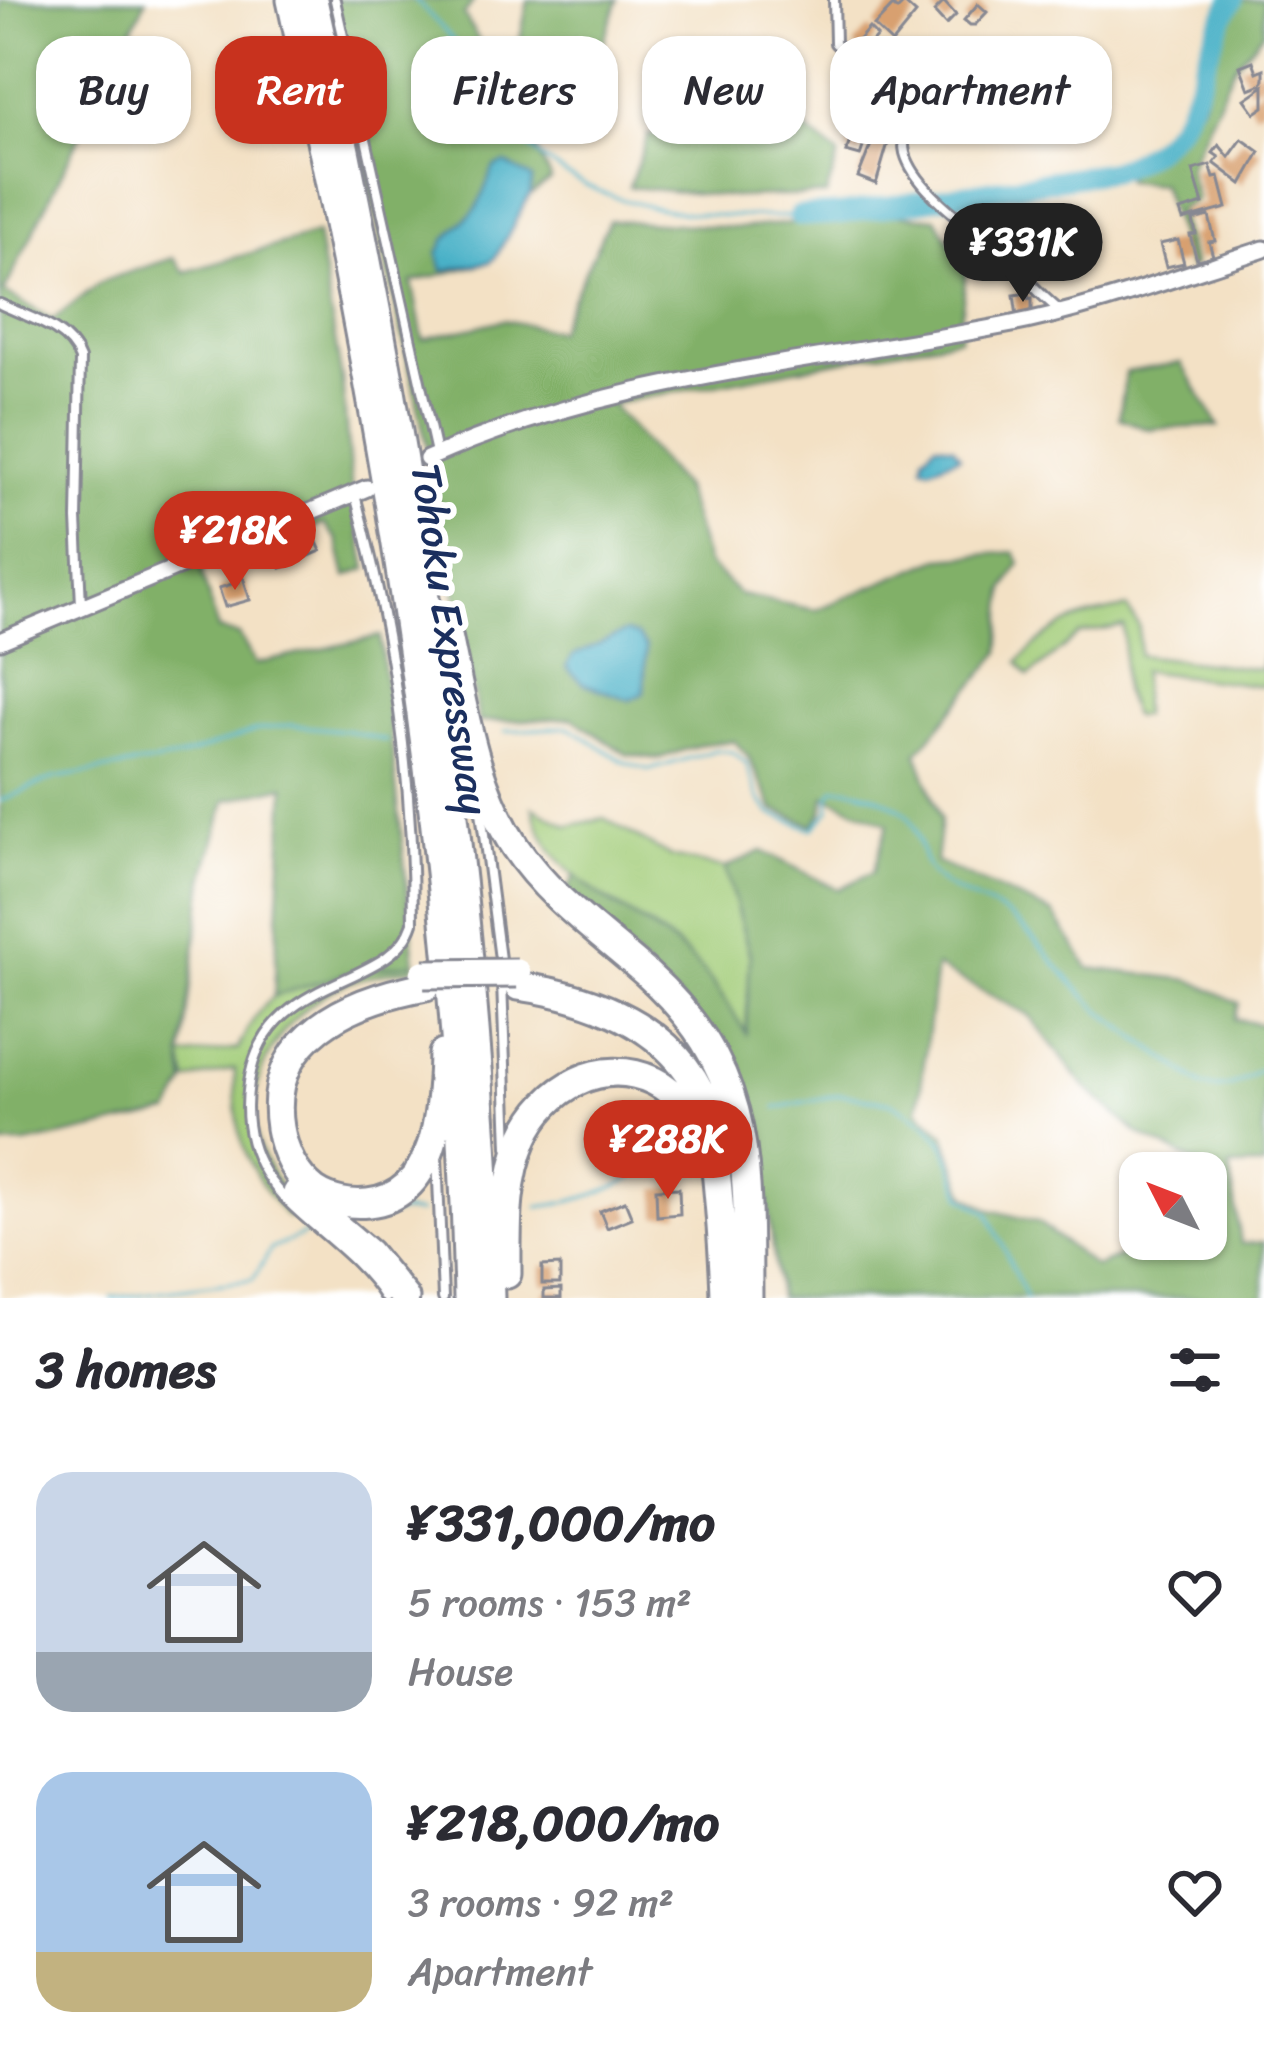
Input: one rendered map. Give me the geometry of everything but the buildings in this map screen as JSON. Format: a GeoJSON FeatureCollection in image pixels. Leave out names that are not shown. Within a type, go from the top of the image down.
{"type":"FeatureCollection","features":[{"type":"Feature","properties":{"kind":"highway","name":"Tohoku Expressway"},"geometry":{"type":"LineString","coordinates":[[291,0],[375,421],[431,782],[455,1029],[468,1298]]}},
{"type":"Feature","properties":{"kind":"highway","name":"Tohoku Expressway"},"geometry":{"type":"LineString","coordinates":[[313,0],[398,423],[449,761],[469,937],[490,1298]]}},
{"type":"Feature","properties":{"kind":"highway"},"geometry":{"type":"LineString","coordinates":[[398,423],[481,778],[500,822],[539,878],[667,993],[698,1029],[736,1107],[728,1153],[725,1298]]}},
{"type":"Feature","properties":{"kind":"highway"},"geometry":{"type":"LineString","coordinates":[[425,980],[357,1004],[310,1034],[283,1079],[278,1117],[287,1155],[316,1191],[344,1202],[375,1202],[406,1186],[433,1143],[443,1032],[431,782]]}},
{"type":"Feature","properties":{"kind":"highway"},"geometry":{"type":"LineString","coordinates":[[405,1298],[368,1253],[286,1180],[272,1149],[265,1115],[276,1061],[308,1020],[357,991],[425,980],[518,980],[592,990],[628,1005],[661,1026],[710,1083],[728,1153],[748,1298]]}},
{"type":"Feature","properties":{"kind":"highway"},"geometry":{"type":"LineString","coordinates":[[507,1298],[511,1181],[522,1141],[557,1093],[590,1076],[625,1073],[653,1081],[680,1101],[728,1153]]}},
{"type":"Feature","properties":{"kind":"street"},"geometry":{"type":"LineString","coordinates":[[432,457],[485,432],[561,407],[1063,313],[1264,249]]}},
{"type":"Feature","properties":{"kind":"street"},"geometry":{"type":"LineString","coordinates":[[0,641],[361,491]]}},
{"type":"Feature","properties":{"kind":"lane"},"geometry":{"type":"LineString","coordinates":[[334,0],[432,457]]}},
{"type":"Feature","properties":{"kind":"lane"},"geometry":{"type":"LineString","coordinates":[[834,0],[835,43],[904,106],[905,153],[926,184],[947,210],[976,230],[1063,313]]}},
{"type":"Feature","properties":{"kind":"lane"},"geometry":{"type":"LineString","coordinates":[[0,304],[64,334],[80,359],[77,519],[81,607]]}},
{"type":"Feature","properties":{"kind":"lane"},"geometry":{"type":"LineString","coordinates":[[361,491],[397,706],[413,923],[409,936],[386,958],[309,995],[282,1017],[266,1038],[251,1072],[248,1112],[255,1148],[273,1185],[385,1298]]}},
{"type":"Feature","properties":{"kind":"lane"},"geometry":{"type":"LineString","coordinates":[[481,778],[479,800],[500,950],[510,1131],[506,1176],[511,1181]]}},
{"type":"Feature","properties":{"kind":"lane"},"geometry":{"type":"LineString","coordinates":[[433,1143],[438,1156],[443,1298]]}},
{"type":"Feature","properties":{"kind":"green space"},"geometry":{"type":"Polygon","coordinates":[[[0,0],[146,0],[128,36],[36,36],[36,144],[76,144],[4,292],[53,320],[102,281],[173,258],[185,272],[317,234],[367,569],[346,577],[337,539],[324,524],[201,570],[218,630],[239,635],[256,664],[380,636],[415,963],[353,972],[274,996],[285,786],[226,800],[204,879],[182,1057],[186,1083],[170,1113],[26,1144],[0,1145],[0,0]]]}},
{"type":"Feature","properties":{"kind":"green space"},"geometry":{"type":"Polygon","coordinates":[[[328,0],[474,0],[464,15],[476,36],[411,36],[411,144],[534,144],[551,180],[530,195],[490,262],[412,282],[423,339],[504,320],[557,331],[609,220],[739,228],[893,214],[936,218],[966,271],[959,338],[611,404],[684,489],[707,563],[740,595],[816,610],[940,558],[1015,552],[1020,563],[1005,590],[1000,653],[917,753],[941,819],[936,862],[1054,914],[1089,968],[1191,980],[1239,1003],[1235,1019],[1264,1025],[1264,1166],[1230,1167],[1241,1244],[1264,1242],[1264,1298],[779,1298],[760,1160],[729,1062],[712,1032],[567,891],[575,875],[675,945],[706,975],[746,1033],[750,955],[725,868],[762,851],[838,889],[873,872],[888,824],[825,796],[823,812],[813,825],[774,810],[748,756],[734,741],[703,744],[657,759],[626,754],[572,718],[479,722],[434,479],[360,144],[387,144],[387,36],[336,36],[328,0]],[[936,967],[918,1110],[945,1135],[966,1195],[991,1210],[1038,1222],[1095,1267],[1119,1257],[1227,1260],[1227,1152],[1174,1152],[1137,1133],[1083,1085],[1029,1015],[936,967]]]}},
{"type":"Feature","properties":{"kind":"green space"},"geometry":{"type":"Polygon","coordinates":[[[528,0],[618,0],[606,36],[521,36],[528,0]]]}},
{"type":"Feature","properties":{"kind":"green space"},"geometry":{"type":"Polygon","coordinates":[[[1242,0],[1264,0],[1264,31],[1234,67],[1188,168],[1196,200],[1177,210],[1194,266],[1189,268],[1161,184],[1125,181],[1126,172],[1167,148],[1202,103],[1222,29],[1242,0]]]}},
{"type":"Feature","properties":{"kind":"green space"},"geometry":{"type":"Polygon","coordinates":[[[806,130],[839,155],[826,195],[733,197],[629,187],[645,144],[806,144],[806,130]]]}},
{"type":"Feature","properties":{"kind":"green space"},"geometry":{"type":"Polygon","coordinates":[[[1181,363],[1219,426],[1148,429],[1119,418],[1126,372],[1181,363]]]}},
{"type":"Feature","properties":{"kind":"green space"},"geometry":{"type":"Polygon","coordinates":[[[1127,608],[1139,626],[1139,655],[1260,669],[1264,651],[1264,686],[1142,671],[1142,716],[1133,716],[1123,690],[1124,626],[1080,634],[1029,676],[1018,662],[1043,638],[1067,624],[1127,608]]]}},
{"type":"Feature","properties":{"kind":"green space"},"geometry":{"type":"Polygon","coordinates":[[[533,807],[569,826],[604,818],[671,857],[725,868],[751,960],[746,1035],[716,988],[688,956],[591,889],[555,855],[533,807]]]}},
{"type":"Feature","properties":{"kind":"green space"},"geometry":{"type":"Polygon","coordinates":[[[415,963],[415,968],[360,979],[322,996],[285,1029],[261,1071],[254,1119],[258,1143],[282,1189],[302,1213],[288,1218],[261,1183],[245,1150],[235,1069],[187,1081],[182,1057],[238,1049],[264,1005],[289,989],[415,963]]]}},
{"type":"Feature","properties":{"kind":"water"},"geometry":{"type":"Polygon","coordinates":[[[505,163],[532,179],[530,194],[496,257],[443,270],[438,254],[445,240],[477,208],[494,167],[505,163]]]}},
{"type":"Feature","properties":{"kind":"water"},"geometry":{"type":"Polygon","coordinates":[[[936,443],[953,446],[960,456],[930,468],[923,466],[924,455],[936,443]]]}},
{"type":"Feature","properties":{"kind":"water"},"geometry":{"type":"Polygon","coordinates":[[[626,632],[646,647],[644,693],[630,700],[582,683],[566,667],[573,656],[626,632]]]}},
{"type":"Feature","properties":{"kind":"waterway"},"geometry":{"type":"LineString","coordinates":[[415,0],[462,51],[509,126],[538,155],[570,177],[605,194],[680,212],[799,216]]}},
{"type":"Feature","properties":{"kind":"waterway"},"geometry":{"type":"LineString","coordinates":[[799,216],[839,214],[1112,171],[1143,156],[1181,120],[1233,0]]}},
{"type":"Feature","properties":{"kind":"waterway"},"geometry":{"type":"LineString","coordinates":[[0,801],[54,778],[178,758],[257,730],[290,725],[349,731],[386,741]]}},
{"type":"Feature","properties":{"kind":"waterway"},"geometry":{"type":"LineString","coordinates":[[505,731],[569,727],[624,762],[650,770],[716,750],[733,752],[746,763],[758,797],[771,814],[813,829],[830,810],[834,789],[879,798],[909,817],[935,877],[1015,921],[1099,1009],[1203,1086],[1228,1086],[1264,1067]]}},
{"type":"Feature","properties":{"kind":"waterway"},"geometry":{"type":"LineString","coordinates":[[776,1108],[841,1094],[890,1102],[926,1123],[945,1145],[963,1197],[988,1213],[1026,1298]]}},
{"type":"Feature","properties":{"kind":"waterway"},"geometry":{"type":"LineString","coordinates":[[538,1207],[612,1188],[680,1152]]}},
{"type":"Feature","properties":{"kind":"waterway"},"geometry":{"type":"LineString","coordinates":[[358,1223],[419,1213]]}},
{"type":"Feature","properties":{"kind":"waterway"},"geometry":{"type":"LineString","coordinates":[[112,1298],[253,1280],[271,1249],[311,1231]]}}]}
